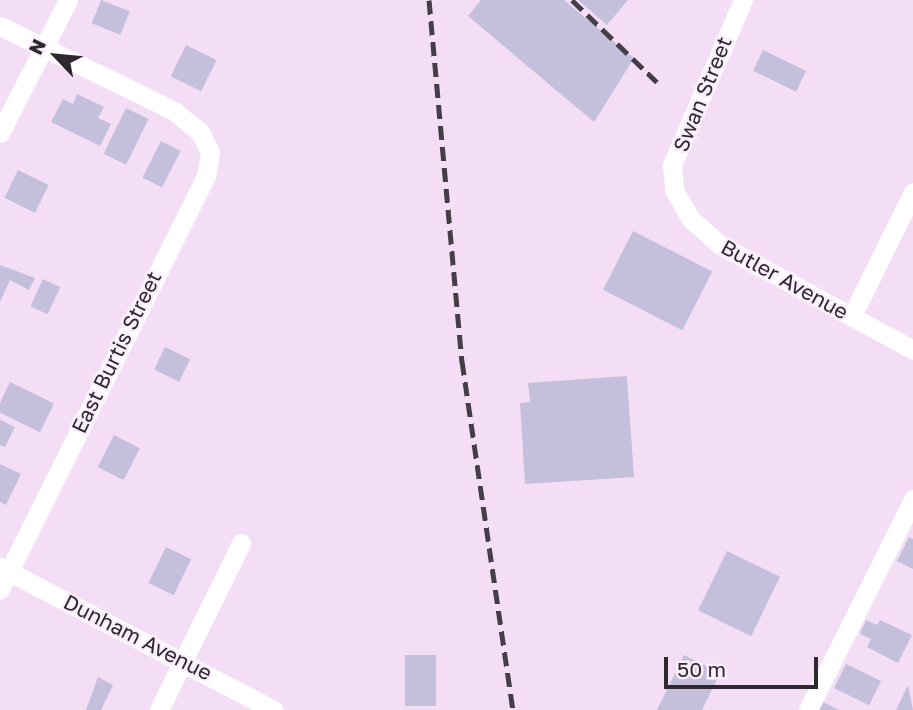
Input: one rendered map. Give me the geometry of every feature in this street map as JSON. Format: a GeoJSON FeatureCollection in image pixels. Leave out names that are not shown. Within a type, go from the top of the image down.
{"type":"FeatureCollection","features":[{"type":"Feature","properties":{"kind":"street"},"geometry":{"type":"LineString","coordinates":[[0,133],[68,0]]}},
{"type":"Feature","properties":{"kind":"street","name":"Swan Street"},"geometry":{"type":"LineString","coordinates":[[674,190],[672,165],[743,0]]}},
{"type":"Feature","properties":{"kind":"street"},"geometry":{"type":"LineString","coordinates":[[0,26],[43,48]]}},
{"type":"Feature","properties":{"kind":"street","name":"East Burtis Street"},"geometry":{"type":"LineString","coordinates":[[3,575],[206,176],[210,152],[200,132],[174,111],[43,48]]}},
{"type":"Feature","properties":{"kind":"street","name":"Butler Avenue"},"geometry":{"type":"LineString","coordinates":[[674,190],[691,219],[720,245],[913,350]]}},
{"type":"Feature","properties":{"kind":"street"},"geometry":{"type":"LineString","coordinates":[[852,316],[913,192]]}},
{"type":"Feature","properties":{"kind":"street"},"geometry":{"type":"LineString","coordinates":[[808,710],[913,499]]}},
{"type":"Feature","properties":{"kind":"street"},"geometry":{"type":"LineString","coordinates":[[159,710],[241,543]]}},
{"type":"Feature","properties":{"kind":"street","name":"Dunham Avenue"},"geometry":{"type":"LineString","coordinates":[[3,575],[184,659],[274,710]]}},
{"type":"Feature","properties":{"kind":"building"},"geometry":{"type":"Polygon","coordinates":[[[101,0],[130,12],[120,35],[92,23],[101,0]]]}},
{"type":"Feature","properties":{"kind":"building"},"geometry":{"type":"Polygon","coordinates":[[[481,0],[564,0],[634,58],[594,122],[468,16],[481,0]]]}},
{"type":"Feature","properties":{"kind":"building"},"geometry":{"type":"Polygon","coordinates":[[[578,0],[628,0],[607,25],[578,0]]]}},
{"type":"Feature","properties":{"kind":"building"},"geometry":{"type":"Polygon","coordinates":[[[186,45],[217,60],[201,91],[171,76],[186,45]]]}},
{"type":"Feature","properties":{"kind":"building"},"geometry":{"type":"Polygon","coordinates":[[[763,50],[806,71],[796,92],[753,71],[763,50]]]}},
{"type":"Feature","properties":{"kind":"building"},"geometry":{"type":"Polygon","coordinates":[[[77,94],[104,107],[98,118],[111,124],[100,146],[51,122],[63,99],[73,104],[77,94]]]}},
{"type":"Feature","properties":{"kind":"building"},"geometry":{"type":"Polygon","coordinates":[[[126,108],[148,119],[126,165],[104,154],[126,108]]]}},
{"type":"Feature","properties":{"kind":"building"},"geometry":{"type":"Polygon","coordinates":[[[161,141],[181,151],[162,188],[142,178],[161,141]]]}},
{"type":"Feature","properties":{"kind":"building"},"geometry":{"type":"Polygon","coordinates":[[[18,170],[49,185],[35,213],[4,198],[18,170]]]}},
{"type":"Feature","properties":{"kind":"building"},"geometry":{"type":"Polygon","coordinates":[[[633,231],[712,271],[682,330],[603,290],[633,231]]]}},
{"type":"Feature","properties":{"kind":"building"},"geometry":{"type":"Polygon","coordinates":[[[0,265],[35,278],[29,290],[10,280],[0,302],[0,265]]]}},
{"type":"Feature","properties":{"kind":"building"},"geometry":{"type":"Polygon","coordinates":[[[43,279],[60,287],[48,314],[30,306],[43,279]]]}},
{"type":"Feature","properties":{"kind":"building"},"geometry":{"type":"Polygon","coordinates":[[[165,347],[190,359],[179,382],[154,369],[165,347]]]}},
{"type":"Feature","properties":{"kind":"building"},"geometry":{"type":"Polygon","coordinates":[[[627,376],[634,477],[525,484],[520,403],[530,402],[528,383],[627,376]]]}},
{"type":"Feature","properties":{"kind":"building"},"geometry":{"type":"Polygon","coordinates":[[[10,382],[54,403],[40,432],[0,413],[0,403],[10,382]]]}},
{"type":"Feature","properties":{"kind":"building"},"geometry":{"type":"Polygon","coordinates":[[[0,420],[15,427],[5,447],[0,445],[0,420]]]}},
{"type":"Feature","properties":{"kind":"building"},"geometry":{"type":"Polygon","coordinates":[[[114,435],[140,448],[123,480],[98,467],[114,435]]]}},
{"type":"Feature","properties":{"kind":"building"},"geometry":{"type":"Polygon","coordinates":[[[0,464],[21,474],[6,505],[0,502],[0,464]]]}},
{"type":"Feature","properties":{"kind":"building"},"geometry":{"type":"Polygon","coordinates":[[[909,537],[913,539],[913,569],[897,561],[909,537]]]}},
{"type":"Feature","properties":{"kind":"building"},"geometry":{"type":"Polygon","coordinates":[[[166,547],[191,559],[174,595],[148,583],[166,547]]]}},
{"type":"Feature","properties":{"kind":"building"},"geometry":{"type":"Polygon","coordinates":[[[727,551],[780,577],[751,636],[698,610],[727,551]]]}},
{"type":"Feature","properties":{"kind":"building"},"geometry":{"type":"Polygon","coordinates":[[[866,620],[877,625],[880,620],[912,635],[898,663],[867,647],[871,639],[860,634],[866,620]]]}},
{"type":"Feature","properties":{"kind":"building"},"geometry":{"type":"Polygon","coordinates":[[[405,655],[436,655],[436,706],[405,706],[405,655]]]}},
{"type":"Feature","properties":{"kind":"building"},"geometry":{"type":"Polygon","coordinates":[[[684,655],[720,673],[702,710],[657,710],[684,655]]]}},
{"type":"Feature","properties":{"kind":"building"},"geometry":{"type":"Polygon","coordinates":[[[846,664],[881,681],[869,705],[834,688],[846,664]]]}},
{"type":"Feature","properties":{"kind":"building"},"geometry":{"type":"Polygon","coordinates":[[[98,677],[113,685],[101,710],[86,710],[98,677]]]}},
{"type":"Feature","properties":{"kind":"building"},"geometry":{"type":"Polygon","coordinates":[[[908,685],[913,710],[896,710],[908,685]]]}},
{"type":"Feature","properties":{"kind":"building"},"geometry":{"type":"Polygon","coordinates":[[[821,701],[839,710],[817,710],[821,701]]]}},
{"type":"Feature","properties":{"kind":"railway"},"geometry":{"type":"LineString","coordinates":[[429,0],[462,361],[513,710]]}},
{"type":"Feature","properties":{"kind":"railway"},"geometry":{"type":"LineString","coordinates":[[572,0],[657,82]]}}]}
